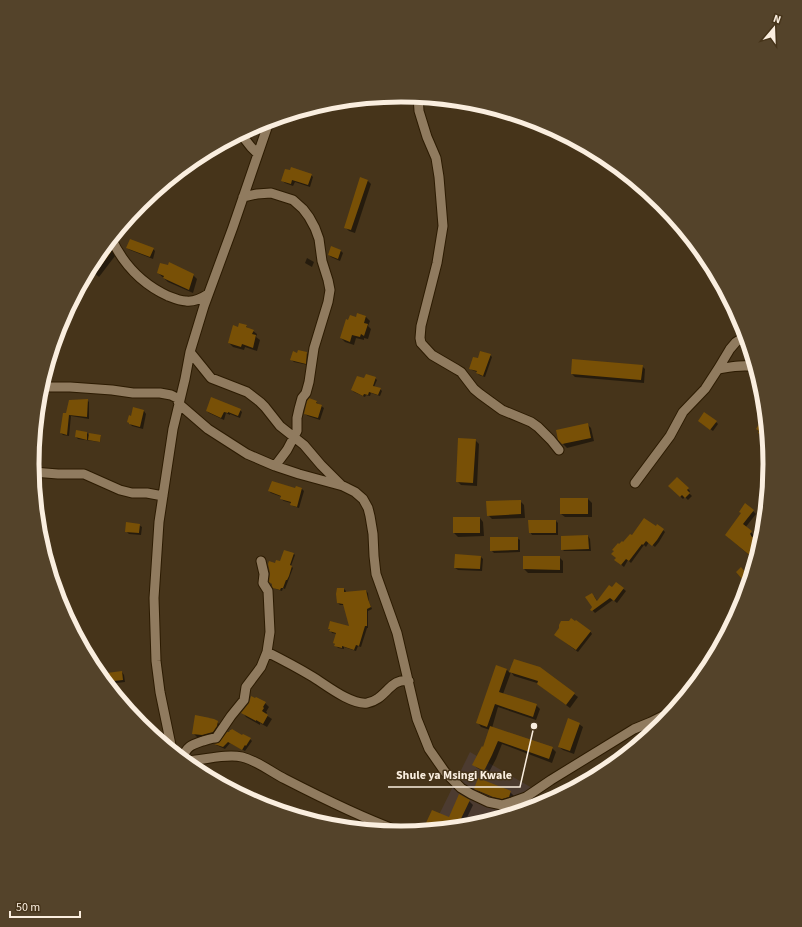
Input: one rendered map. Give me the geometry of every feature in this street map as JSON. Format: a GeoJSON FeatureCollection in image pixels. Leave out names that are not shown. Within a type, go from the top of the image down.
{"type":"FeatureCollection","features":[{"type":"Feature","properties":{"kind":"street"},"geometry":{"type":"LineString","coordinates":[[418,102],[419,111],[427,137],[436,158],[443,226],[437,263],[421,326],[421,343],[432,356],[456,369],[465,377],[474,389],[502,410],[531,422],[538,427],[559,450]]}},
{"type":"Feature","properties":{"kind":"street"},"geometry":{"type":"LineString","coordinates":[[170,743],[160,692],[156,662],[154,598],[159,522],[163,496],[174,429],[190,352],[208,294],[267,127]]}},
{"type":"Feature","properties":{"kind":"street"},"geometry":{"type":"LineString","coordinates":[[244,138],[258,154]]}},
{"type":"Feature","properties":{"kind":"street"},"geometry":{"type":"LineString","coordinates":[[243,197],[271,193],[293,200],[303,209],[315,228],[319,239],[322,261],[330,290],[328,302],[314,348],[309,382],[306,393],[302,398],[297,418],[297,431],[287,450],[275,466]]}},
{"type":"Feature","properties":{"kind":"street"},"geometry":{"type":"LineString","coordinates":[[114,243],[122,259],[131,269],[145,283],[159,292],[172,298],[187,302],[201,298],[208,294]]}},
{"type":"Feature","properties":{"kind":"street"},"geometry":{"type":"LineString","coordinates":[[635,483],[670,436],[683,412],[705,389],[733,345],[741,340]]}},
{"type":"Feature","properties":{"kind":"street"},"geometry":{"type":"LineString","coordinates":[[190,352],[211,378],[247,392],[254,397],[265,407],[280,426],[304,445],[321,465],[343,486],[363,499],[370,516],[376,574],[397,632],[417,719],[429,749],[445,772],[461,788],[488,802],[502,805],[512,802],[526,797],[556,776],[634,729],[657,719]]}},
{"type":"Feature","properties":{"kind":"street"},"geometry":{"type":"LineString","coordinates":[[718,369],[733,366],[750,366]]}},
{"type":"Feature","properties":{"kind":"street"},"geometry":{"type":"LineString","coordinates":[[47,387],[70,387],[172,395],[177,398],[179,404],[208,429],[247,454],[299,474],[343,486]]}},
{"type":"Feature","properties":{"kind":"street"},"geometry":{"type":"LineString","coordinates":[[39,473],[84,474],[120,490],[132,493],[148,493],[163,496]]}},
{"type":"Feature","properties":{"kind":"street"},"geometry":{"type":"LineString","coordinates":[[184,753],[190,746],[197,742],[216,738],[244,700],[246,687],[261,667],[267,652],[270,632],[268,591],[263,583],[264,574],[261,561]]}},
{"type":"Feature","properties":{"kind":"street"},"geometry":{"type":"LineString","coordinates":[[267,652],[357,702],[368,703],[376,700],[396,682],[403,680],[409,681]]}},
{"type":"Feature","properties":{"kind":"street"},"geometry":{"type":"LineString","coordinates":[[194,760],[231,756],[242,757],[334,804],[383,825]]}},
{"type":"Feature","properties":{"kind":"shaded area"},"geometry":{"type":"Polygon","coordinates":[[[470,752],[539,792],[533,800],[495,813],[472,819],[435,824],[470,752]]]}},
{"type":"Feature","properties":{"kind":"building"},"geometry":{"type":"Polygon","coordinates":[[[291,167],[312,174],[308,185],[292,180],[291,184],[281,181],[285,169],[290,170],[291,167]]]}},
{"type":"Feature","properties":{"kind":"building"},"geometry":{"type":"Polygon","coordinates":[[[360,177],[368,180],[351,230],[344,228],[360,177]]]}},
{"type":"Feature","properties":{"kind":"building"},"geometry":{"type":"Polygon","coordinates":[[[130,239],[154,248],[150,257],[126,248],[130,239]]]}},
{"type":"Feature","properties":{"kind":"building"},"geometry":{"type":"Polygon","coordinates":[[[331,246],[341,250],[338,259],[328,255],[331,246]]]}},
{"type":"Feature","properties":{"kind":"building"},"geometry":{"type":"Polygon","coordinates":[[[110,249],[111,252],[95,274],[93,273],[110,249]]]}},
{"type":"Feature","properties":{"kind":"building"},"geometry":{"type":"Polygon","coordinates":[[[169,262],[194,274],[189,290],[163,278],[164,276],[157,273],[160,263],[168,265],[169,262]]]}},
{"type":"Feature","properties":{"kind":"building"},"geometry":{"type":"Polygon","coordinates":[[[357,313],[366,316],[364,323],[368,324],[364,336],[361,334],[360,337],[352,335],[350,342],[340,338],[346,319],[348,320],[350,315],[356,317],[357,313]]]}},
{"type":"Feature","properties":{"kind":"building"},"geometry":{"type":"Polygon","coordinates":[[[239,323],[247,325],[246,327],[254,330],[252,334],[256,335],[253,348],[242,344],[241,347],[228,343],[233,325],[238,327],[239,323]]]}},
{"type":"Feature","properties":{"kind":"building"},"geometry":{"type":"Polygon","coordinates":[[[298,350],[307,352],[306,364],[290,360],[293,351],[297,353],[298,350]]]}},
{"type":"Feature","properties":{"kind":"building"},"geometry":{"type":"Polygon","coordinates":[[[480,351],[491,354],[483,376],[476,373],[477,371],[469,369],[473,357],[478,358],[480,351]]]}},
{"type":"Feature","properties":{"kind":"building"},"geometry":{"type":"Polygon","coordinates":[[[572,359],[643,365],[641,380],[571,374],[572,359]]]}},
{"type":"Feature","properties":{"kind":"building"},"geometry":{"type":"Polygon","coordinates":[[[366,374],[376,377],[373,386],[381,388],[378,395],[369,392],[368,395],[364,394],[363,396],[351,390],[357,376],[364,378],[366,374]]]}},
{"type":"Feature","properties":{"kind":"building"},"geometry":{"type":"Polygon","coordinates":[[[211,397],[241,409],[238,416],[224,412],[221,418],[206,411],[211,397]]]}},
{"type":"Feature","properties":{"kind":"building"},"geometry":{"type":"Polygon","coordinates":[[[309,398],[322,405],[318,418],[304,414],[309,398]]]}},
{"type":"Feature","properties":{"kind":"building"},"geometry":{"type":"Polygon","coordinates":[[[88,399],[87,417],[69,415],[67,435],[60,433],[63,413],[66,413],[69,400],[88,399]]]}},
{"type":"Feature","properties":{"kind":"building"},"geometry":{"type":"Polygon","coordinates":[[[133,407],[144,410],[140,427],[127,422],[129,415],[131,416],[133,407]]]}},
{"type":"Feature","properties":{"kind":"building"},"geometry":{"type":"Polygon","coordinates":[[[704,412],[717,421],[710,430],[698,421],[704,412]]]}},
{"type":"Feature","properties":{"kind":"building"},"geometry":{"type":"Polygon","coordinates":[[[761,422],[762,435],[756,429],[761,422]]]}},
{"type":"Feature","properties":{"kind":"building"},"geometry":{"type":"Polygon","coordinates":[[[588,423],[591,438],[562,444],[558,440],[556,430],[588,423]]]}},
{"type":"Feature","properties":{"kind":"building"},"geometry":{"type":"Polygon","coordinates":[[[76,430],[87,432],[87,440],[75,437],[76,430]]]}},
{"type":"Feature","properties":{"kind":"building"},"geometry":{"type":"Polygon","coordinates":[[[89,433],[101,435],[100,442],[88,440],[89,433]]]}},
{"type":"Feature","properties":{"kind":"building"},"geometry":{"type":"Polygon","coordinates":[[[458,438],[476,439],[473,483],[456,482],[458,438]]]}},
{"type":"Feature","properties":{"kind":"building"},"geometry":{"type":"Polygon","coordinates":[[[677,477],[689,488],[687,490],[690,493],[685,498],[682,495],[680,497],[668,486],[677,477]]]}},
{"type":"Feature","properties":{"kind":"building"},"geometry":{"type":"Polygon","coordinates":[[[272,481],[295,488],[296,486],[302,488],[297,507],[290,505],[291,502],[280,499],[281,496],[268,491],[272,481]]]}},
{"type":"Feature","properties":{"kind":"building"},"geometry":{"type":"Polygon","coordinates":[[[560,498],[588,498],[588,514],[560,514],[560,498]]]}},
{"type":"Feature","properties":{"kind":"building"},"geometry":{"type":"Polygon","coordinates":[[[521,500],[521,514],[487,516],[486,501],[521,500]]]}},
{"type":"Feature","properties":{"kind":"building"},"geometry":{"type":"Polygon","coordinates":[[[745,503],[754,510],[743,524],[752,531],[750,534],[755,539],[751,556],[725,535],[741,513],[739,512],[745,503]]]}},
{"type":"Feature","properties":{"kind":"building"},"geometry":{"type":"Polygon","coordinates":[[[453,517],[480,517],[480,533],[453,533],[453,517]]]}},
{"type":"Feature","properties":{"kind":"building"},"geometry":{"type":"Polygon","coordinates":[[[644,518],[656,526],[657,524],[664,529],[652,546],[646,541],[629,561],[626,559],[621,565],[614,560],[616,558],[611,554],[614,551],[612,550],[618,543],[623,542],[630,534],[632,535],[644,518]]]}},
{"type":"Feature","properties":{"kind":"building"},"geometry":{"type":"Polygon","coordinates":[[[528,520],[556,520],[556,533],[529,533],[528,520]]]}},
{"type":"Feature","properties":{"kind":"building"},"geometry":{"type":"Polygon","coordinates":[[[126,522],[140,524],[139,533],[125,532],[126,522]]]}},
{"type":"Feature","properties":{"kind":"building"},"geometry":{"type":"Polygon","coordinates":[[[588,535],[589,549],[561,550],[561,536],[588,535]]]}},
{"type":"Feature","properties":{"kind":"building"},"geometry":{"type":"Polygon","coordinates":[[[490,537],[518,537],[518,550],[490,551],[490,537]]]}},
{"type":"Feature","properties":{"kind":"building"},"geometry":{"type":"Polygon","coordinates":[[[284,550],[294,553],[290,565],[292,566],[289,576],[283,588],[280,590],[273,588],[272,584],[269,582],[270,573],[268,564],[269,561],[275,563],[276,560],[280,561],[284,550]]]}},
{"type":"Feature","properties":{"kind":"building"},"geometry":{"type":"Polygon","coordinates":[[[455,554],[481,556],[480,569],[454,568],[455,554]]]}},
{"type":"Feature","properties":{"kind":"building"},"geometry":{"type":"Polygon","coordinates":[[[523,556],[560,556],[560,570],[523,569],[523,556]]]}},
{"type":"Feature","properties":{"kind":"building"},"geometry":{"type":"Polygon","coordinates":[[[741,567],[746,573],[744,581],[736,572],[741,567]]]}},
{"type":"Feature","properties":{"kind":"building"},"geometry":{"type":"Polygon","coordinates":[[[616,582],[624,588],[614,601],[610,598],[592,611],[590,610],[592,607],[585,597],[592,593],[597,601],[609,585],[612,587],[616,582]]]}},
{"type":"Feature","properties":{"kind":"building"},"geometry":{"type":"Polygon","coordinates":[[[337,588],[344,588],[344,592],[366,590],[371,607],[367,609],[367,626],[365,626],[359,646],[356,645],[354,650],[342,646],[342,648],[334,646],[335,644],[333,643],[336,633],[329,631],[330,629],[328,629],[330,621],[349,626],[343,604],[337,603],[337,588]]]}},
{"type":"Feature","properties":{"kind":"building"},"geometry":{"type":"Polygon","coordinates":[[[571,618],[591,631],[576,650],[554,635],[559,628],[561,621],[569,621],[571,618]]]}},
{"type":"Feature","properties":{"kind":"building"},"geometry":{"type":"Polygon","coordinates":[[[514,659],[540,667],[575,693],[566,705],[537,684],[538,681],[509,672],[514,659]]]}},
{"type":"Feature","properties":{"kind":"building"},"geometry":{"type":"Polygon","coordinates":[[[496,665],[507,669],[499,692],[537,704],[533,717],[495,704],[487,727],[476,723],[496,665]]]}},
{"type":"Feature","properties":{"kind":"building"},"geometry":{"type":"Polygon","coordinates":[[[122,671],[123,680],[112,681],[106,673],[122,671]]]}},
{"type":"Feature","properties":{"kind":"building"},"geometry":{"type":"Polygon","coordinates":[[[251,696],[266,702],[262,711],[268,715],[263,724],[241,713],[249,703],[251,696]]]}},
{"type":"Feature","properties":{"kind":"building"},"geometry":{"type":"Polygon","coordinates":[[[195,715],[218,721],[213,732],[202,735],[192,734],[195,715]]]}},
{"type":"Feature","properties":{"kind":"building"},"geometry":{"type":"Polygon","coordinates":[[[568,718],[580,723],[570,751],[558,747],[568,718]]]}},
{"type":"Feature","properties":{"kind":"building"},"geometry":{"type":"Polygon","coordinates":[[[490,726],[553,747],[549,759],[498,741],[484,771],[472,765],[482,746],[483,747],[490,726]]]}},
{"type":"Feature","properties":{"kind":"building"},"geometry":{"type":"Polygon","coordinates":[[[232,729],[251,738],[242,750],[228,742],[223,747],[214,744],[219,743],[227,732],[232,729]]]}},
{"type":"Feature","properties":{"kind":"building"},"geometry":{"type":"Polygon","coordinates":[[[478,778],[511,791],[509,797],[502,799],[493,797],[474,789],[478,778]]]}},
{"type":"Feature","properties":{"kind":"building"},"geometry":{"type":"Polygon","coordinates":[[[459,794],[470,800],[460,820],[425,825],[432,810],[449,817],[459,794]]]}},
{"type":"Feature","properties":{"kind":"place","name":"Shule ya Msingi Kwale"},"geometry":{"type":"Point","coordinates":[534,726]}}]}
